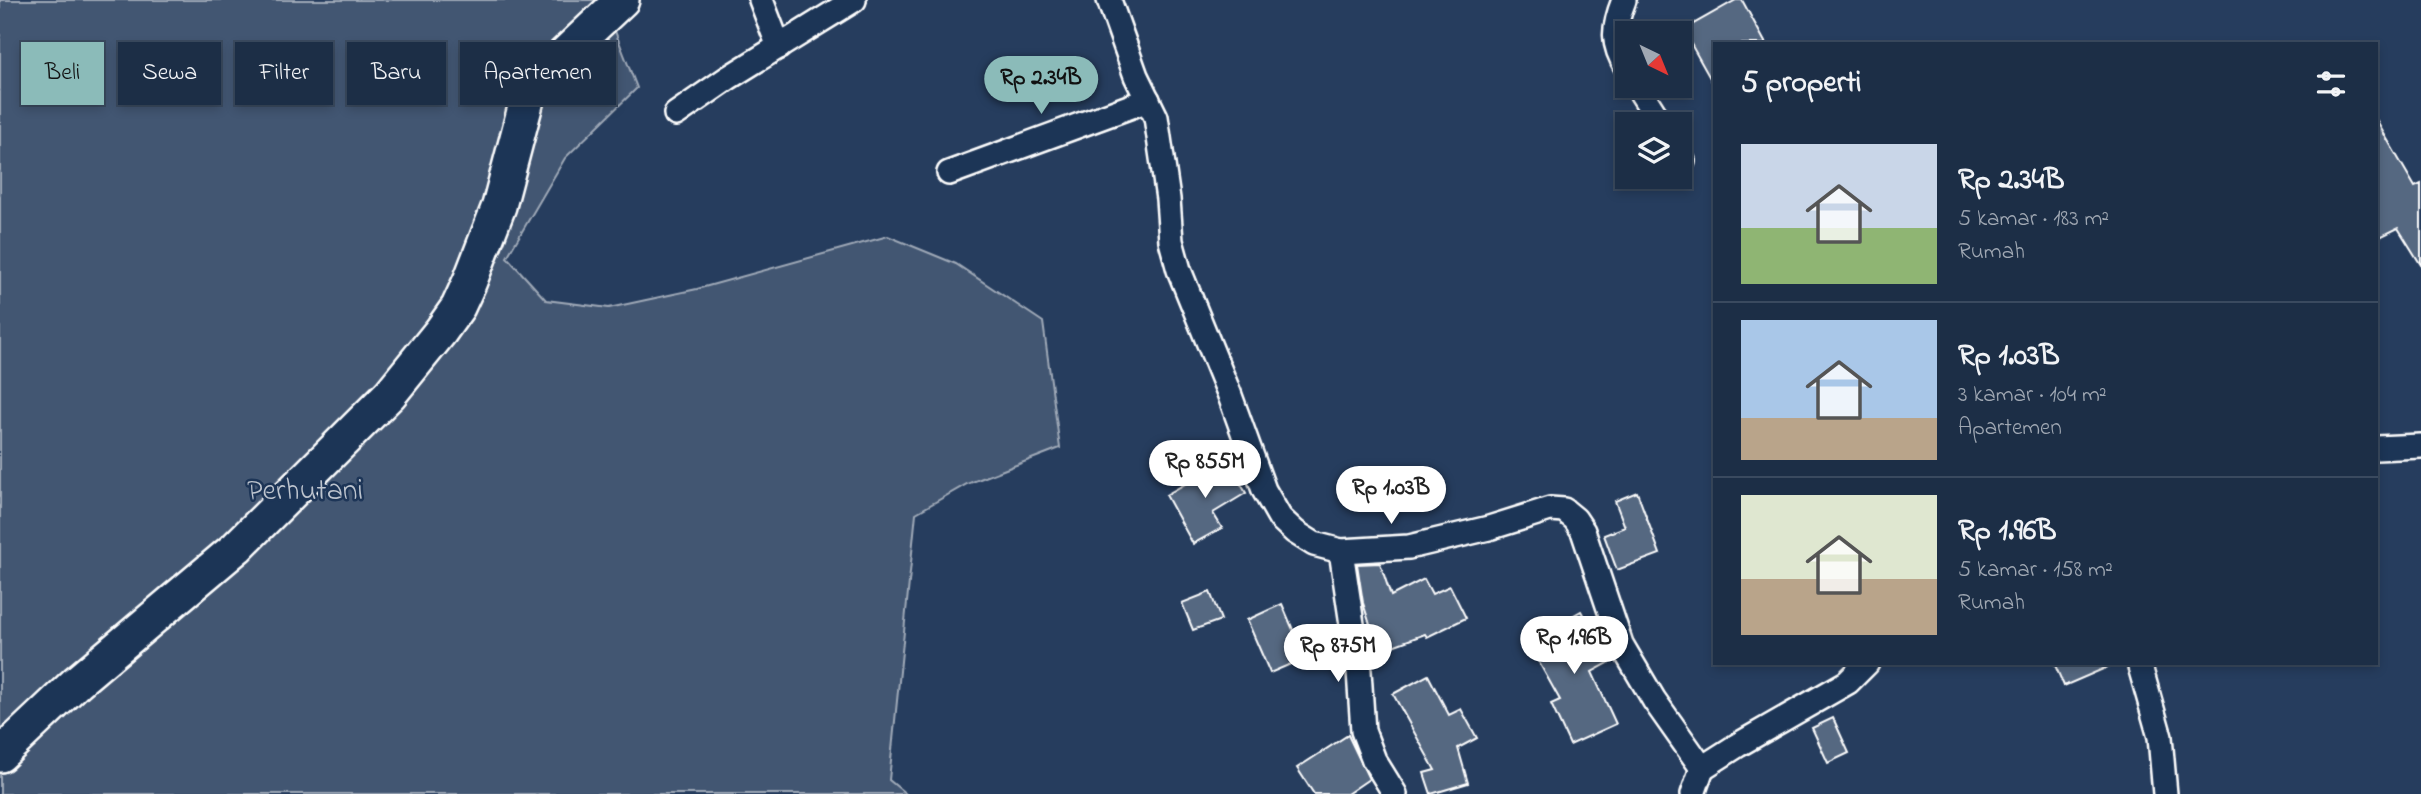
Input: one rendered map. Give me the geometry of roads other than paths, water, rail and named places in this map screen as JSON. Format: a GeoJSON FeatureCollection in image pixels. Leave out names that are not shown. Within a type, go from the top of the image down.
{"type":"FeatureCollection","features":[{"type":"Feature","properties":{"kind":"main road"},"geometry":{"type":"LineString","coordinates":[[0,755],[76,682],[237,547],[399,383],[458,307],[470,281],[499,206],[528,96],[535,82],[622,0]]}},
{"type":"Feature","properties":{"kind":"street"},"geometry":{"type":"LineString","coordinates":[[761,0],[779,47]]}},
{"type":"Feature","properties":{"kind":"street"},"geometry":{"type":"LineString","coordinates":[[676,114],[728,78],[854,0]]}},
{"type":"Feature","properties":{"kind":"street"},"geometry":{"type":"LineString","coordinates":[[1109,0],[1136,76],[1156,117],[1171,241],[1179,271],[1230,393],[1264,490],[1280,518],[1294,532],[1314,544],[1341,551],[1409,547],[1489,528],[1550,509],[1564,510],[1575,519],[1583,531],[1622,644],[1654,700],[1702,768]]}},
{"type":"Feature","properties":{"kind":"street"},"geometry":{"type":"LineString","coordinates":[[1615,39],[1615,21],[1624,0]]}},
{"type":"Feature","properties":{"kind":"street"},"geometry":{"type":"LineString","coordinates":[[949,173],[1147,100]]}},
{"type":"Feature","properties":{"kind":"street"},"geometry":{"type":"LineString","coordinates":[[2378,448],[2421,446]]}},
{"type":"Feature","properties":{"kind":"street"},"geometry":{"type":"LineString","coordinates":[[1341,551],[1359,671],[1363,731],[1374,760],[1394,794]]}},
{"type":"Feature","properties":{"kind":"street"},"geometry":{"type":"LineString","coordinates":[[1693,794],[1702,768],[1848,682],[1865,665]]}},
{"type":"Feature","properties":{"kind":"street"},"geometry":{"type":"LineString","coordinates":[[2140,665],[2160,737],[2165,794]]}},
{"type":"Feature","properties":{"kind":"park label","name":"Perhutani"},"geometry":{"type":"Point","coordinates":[305,489]}}]}
